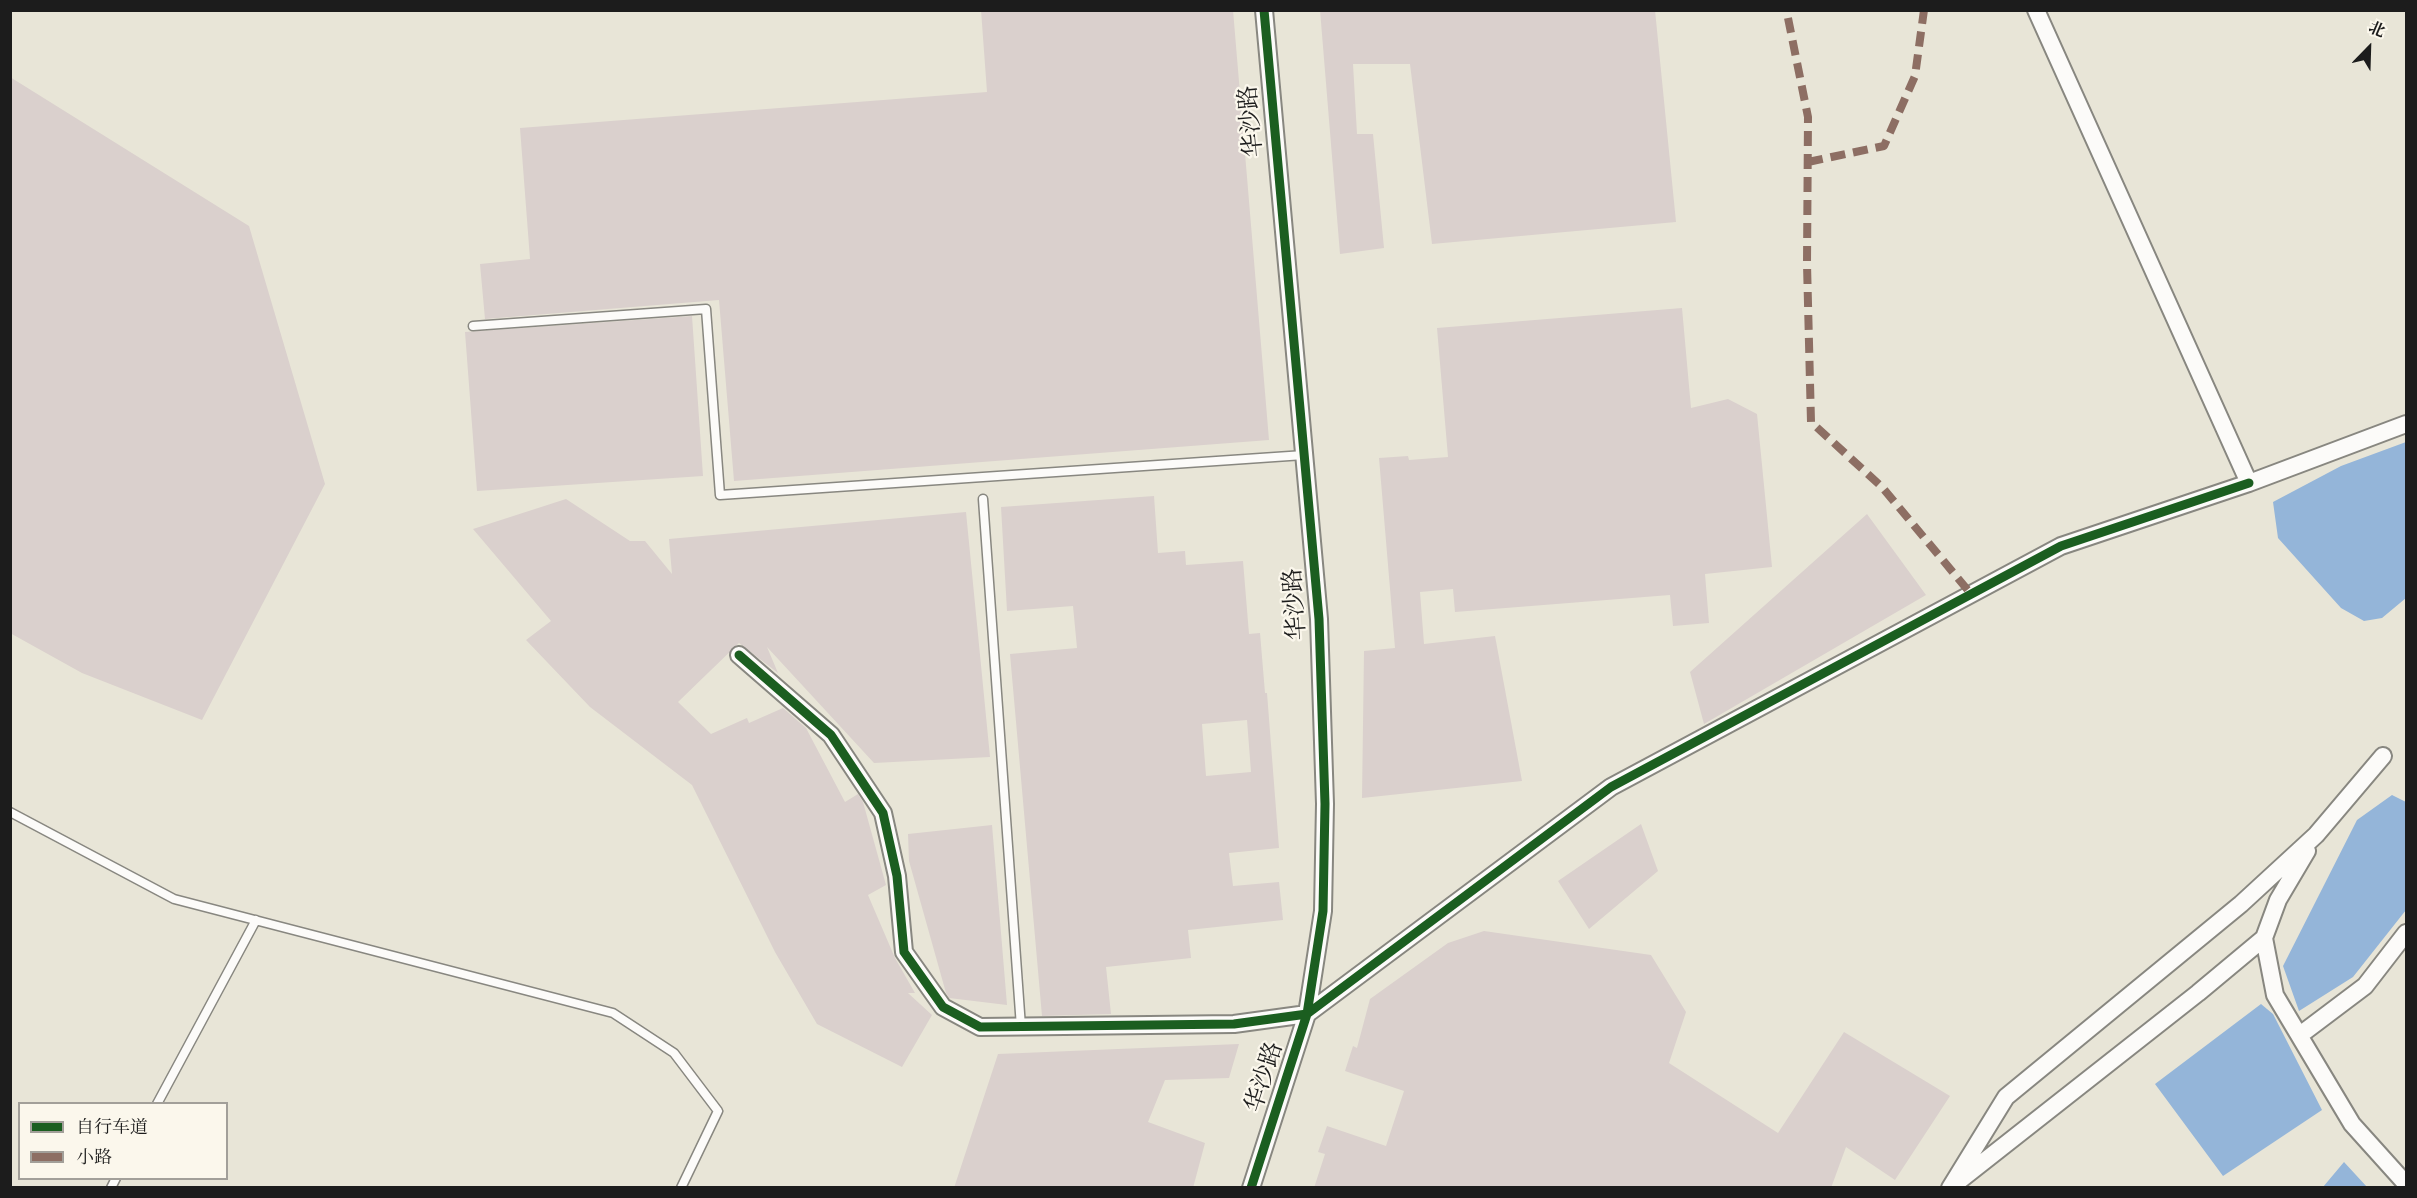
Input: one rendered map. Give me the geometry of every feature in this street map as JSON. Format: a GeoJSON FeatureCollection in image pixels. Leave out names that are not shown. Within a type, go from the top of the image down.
{"type":"FeatureCollection","features":[{"type":"Feature","properties":{"kind":"street","name":"华沙路"},"geometry":{"type":"LineString","coordinates":[[1251,1188],[1287,1083],[1307,1014],[1323,911],[1325,804],[1320,619],[1264,10]]}},
{"type":"Feature","properties":{"kind":"street"},"geometry":{"type":"LineString","coordinates":[[2036,10],[2249,483]]}},
{"type":"Feature","properties":{"kind":"street"},"geometry":{"type":"LineString","coordinates":[[739,655],[831,735],[883,813],[897,876],[904,952],[943,1007],[980,1027],[1234,1024],[1307,1014],[1611,787],[2061,546],[2249,483],[2406,424]]}},
{"type":"Feature","properties":{"kind":"street"},"geometry":{"type":"LineString","coordinates":[[1951,1188],[2006,1097],[2241,904],[2316,835],[2383,756]]}},
{"type":"Feature","properties":{"kind":"street"},"geometry":{"type":"LineString","coordinates":[[1951,1188],[2264,938],[2278,900],[2316,835]]}},
{"type":"Feature","properties":{"kind":"street"},"geometry":{"type":"LineString","coordinates":[[2300,1035],[2365,986],[2406,933]]}},
{"type":"Feature","properties":{"kind":"street"},"geometry":{"type":"LineString","coordinates":[[2264,938],[2275,994],[2352,1124],[2406,1184]]}},
{"type":"Feature","properties":{"kind":"lane"},"geometry":{"type":"LineString","coordinates":[[473,326],[706,309],[720,495],[1304,455]]}},
{"type":"Feature","properties":{"kind":"lane"},"geometry":{"type":"LineString","coordinates":[[983,499],[1021,1027]]}},
{"type":"Feature","properties":{"kind":"lane"},"geometry":{"type":"LineString","coordinates":[[10,812],[174,899],[613,1013],[674,1053],[718,1111],[681,1188]]}},
{"type":"Feature","properties":{"kind":"lane"},"geometry":{"type":"LineString","coordinates":[[158,1102],[256,920]]}},
{"type":"Feature","properties":{"kind":"water"},"geometry":{"type":"Polygon","coordinates":[[[2406,442],[2406,598],[2382,618],[2364,621],[2341,608],[2278,538],[2273,502],[2341,466],[2406,442]]]}},
{"type":"Feature","properties":{"kind":"water"},"geometry":{"type":"Polygon","coordinates":[[[2392,795],[2406,802],[2406,910],[2353,977],[2299,1011],[2283,966],[2357,820],[2392,795]]]}},
{"type":"Feature","properties":{"kind":"water"},"geometry":{"type":"Polygon","coordinates":[[[2261,1004],[2273,1014],[2322,1110],[2223,1176],[2155,1084],[2261,1004]]]}},
{"type":"Feature","properties":{"kind":"water"},"geometry":{"type":"Polygon","coordinates":[[[2344,1162],[2367,1187],[2323,1187],[2344,1162]]]}},
{"type":"Feature","properties":{"kind":"building"},"geometry":{"type":"Polygon","coordinates":[[[981,10],[1233,10],[1269,440],[734,481],[719,300],[485,319],[480,264],[530,259],[520,128],[987,92],[981,10]]]}},
{"type":"Feature","properties":{"kind":"building"},"geometry":{"type":"Polygon","coordinates":[[[1320,10],[1655,10],[1676,222],[1432,244],[1410,64],[1353,64],[1357,134],[1373,134],[1384,248],[1340,254],[1320,10]]]}},
{"type":"Feature","properties":{"kind":"building"},"geometry":{"type":"Polygon","coordinates":[[[10,77],[249,226],[325,484],[202,720],[82,673],[10,633],[10,77]]]}},
{"type":"Feature","properties":{"kind":"building"},"geometry":{"type":"Polygon","coordinates":[[[1682,308],[1691,408],[1728,399],[1757,414],[1772,567],[1705,574],[1709,623],[1673,626],[1670,595],[1455,612],[1453,589],[1420,592],[1424,644],[1495,636],[1522,781],[1362,798],[1364,651],[1395,648],[1379,458],[1408,456],[1409,460],[1448,457],[1437,328],[1682,308]]]}},
{"type":"Feature","properties":{"kind":"building"},"geometry":{"type":"Polygon","coordinates":[[[692,316],[703,476],[477,491],[465,332],[692,316]]]}},
{"type":"Feature","properties":{"kind":"building"},"geometry":{"type":"Polygon","coordinates":[[[1154,496],[1158,553],[1185,551],[1186,565],[1243,561],[1249,634],[1260,633],[1279,848],[1229,853],[1233,886],[1279,882],[1283,920],[1188,930],[1191,958],[1106,967],[1111,1014],[1042,1016],[1010,654],[1077,648],[1073,606],[1007,611],[1001,507],[1154,496]],[[1247,720],[1202,724],[1206,776],[1251,772],[1247,720]]]}},
{"type":"Feature","properties":{"kind":"building"},"geometry":{"type":"Polygon","coordinates":[[[566,499],[630,541],[645,541],[672,574],[669,539],[966,512],[990,757],[874,763],[767,647],[778,673],[739,643],[678,702],[711,734],[747,718],[749,723],[783,708],[806,728],[845,802],[858,794],[863,802],[886,885],[868,895],[895,958],[915,993],[908,993],[932,1015],[902,1067],[817,1024],[775,952],[692,785],[590,707],[526,640],[551,621],[473,529],[566,499]]]}},
{"type":"Feature","properties":{"kind":"building"},"geometry":{"type":"Polygon","coordinates":[[[1867,514],[1926,595],[1704,724],[1690,672],[1867,514]]]}},
{"type":"Feature","properties":{"kind":"building"},"geometry":{"type":"Polygon","coordinates":[[[1641,824],[1658,871],[1589,929],[1558,881],[1641,824]]]}},
{"type":"Feature","properties":{"kind":"building"},"geometry":{"type":"Polygon","coordinates":[[[992,825],[1007,1005],[949,998],[909,861],[908,834],[992,825]]]}},
{"type":"Feature","properties":{"kind":"building"},"geometry":{"type":"Polygon","coordinates":[[[1484,931],[1651,955],[1686,1012],[1669,1063],[1778,1133],[1844,1032],[1950,1096],[1895,1180],[1846,1147],[1831,1188],[1314,1188],[1325,1154],[1318,1152],[1327,1126],[1386,1146],[1404,1091],[1345,1071],[1353,1046],[1357,1048],[1370,999],[1448,943],[1484,931]]]}},
{"type":"Feature","properties":{"kind":"building"},"geometry":{"type":"Polygon","coordinates":[[[1239,1044],[1229,1078],[1165,1080],[1148,1122],[1205,1143],[1193,1188],[954,1188],[998,1054],[1239,1044]]]}},
{"type":"Feature","properties":{"kind":"marked path"},"geometry":{"type":"LineString","coordinates":[[1808,162],[1884,146],[1915,76],[1924,10]]}},
{"type":"Feature","properties":{"kind":"marked path"},"geometry":{"type":"LineString","coordinates":[[1788,18],[1808,117],[1807,264],[1811,422],[1882,487],[1971,594]]}},
{"type":"Feature","properties":{"kind":"cycle path"},"geometry":{"type":"LineString","coordinates":[[1251,1188],[1307,1014],[1323,911],[1325,804],[1319,619],[1264,10]]}},
{"type":"Feature","properties":{"kind":"cycle path"},"geometry":{"type":"LineString","coordinates":[[739,655],[831,735],[883,813],[897,876],[904,952],[943,1007],[980,1027],[1234,1024],[1307,1014],[1611,787],[2061,546],[2249,483]]}}]}
